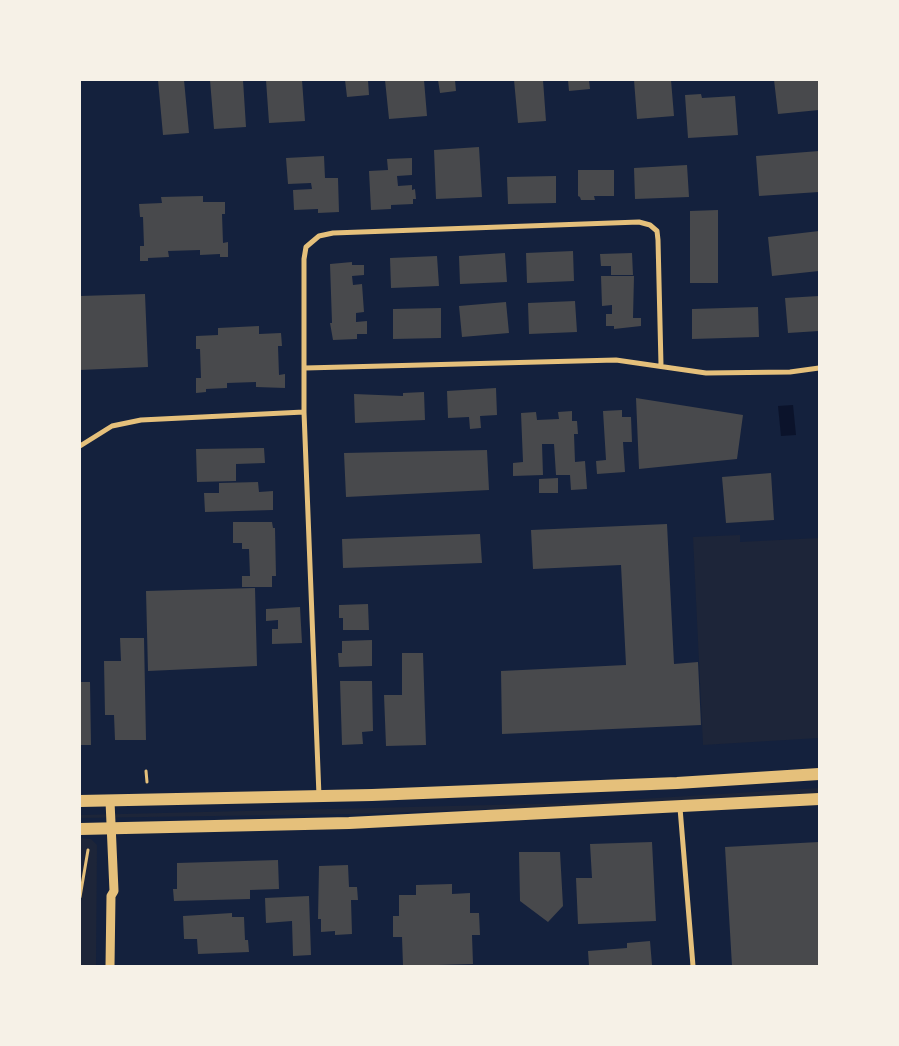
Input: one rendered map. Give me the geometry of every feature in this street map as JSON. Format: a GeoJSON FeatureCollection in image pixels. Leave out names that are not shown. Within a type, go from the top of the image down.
{"type":"FeatureCollection","features":[{"type":"Feature","properties":{"kind":"main road"},"geometry":{"type":"LineString","coordinates":[[80,801],[319,796],[677,783],[819,774]]}},
{"type":"Feature","properties":{"kind":"main road"},"geometry":{"type":"LineString","coordinates":[[80,829],[348,822],[680,808],[819,800]]}},
{"type":"Feature","properties":{"kind":"street"},"geometry":{"type":"LineString","coordinates":[[319,796],[304,412],[304,259],[306,247],[311,241],[326,233],[639,222],[650,225],[657,231],[658,240],[661,366]]}},
{"type":"Feature","properties":{"kind":"street"},"geometry":{"type":"LineString","coordinates":[[305,368],[616,360],[706,373],[790,372],[819,368]]}},
{"type":"Feature","properties":{"kind":"street"},"geometry":{"type":"LineString","coordinates":[[80,446],[112,426],[141,420],[304,412]]}},
{"type":"Feature","properties":{"kind":"street"},"geometry":{"type":"LineString","coordinates":[[110,801],[114,891],[111,896],[110,966]]}},
{"type":"Feature","properties":{"kind":"street"},"geometry":{"type":"LineString","coordinates":[[680,808],[693,966]]}},
{"type":"Feature","properties":{"kind":"path"},"geometry":{"type":"LineString","coordinates":[[80,898],[88,850]]}},
{"type":"Feature","properties":{"kind":"shaded area"},"geometry":{"type":"Polygon","coordinates":[[[793,405],[796,435],[781,436],[778,406],[793,405]]]}},
{"type":"Feature","properties":{"kind":"shaded area"},"geometry":{"type":"Polygon","coordinates":[[[740,535],[740,542],[819,538],[819,738],[703,745],[693,537],[740,535]]]}},
{"type":"Feature","properties":{"kind":"shaded area"},"geometry":{"type":"Polygon","coordinates":[[[819,788],[819,793],[553,807],[351,814],[80,818],[80,815],[574,803],[819,788]]]}},
{"type":"Feature","properties":{"kind":"shaded area"},"geometry":{"type":"Polygon","coordinates":[[[80,838],[91,839],[97,845],[96,966],[80,966],[80,838]]]}},
{"type":"Feature","properties":{"kind":"building"},"geometry":{"type":"Polygon","coordinates":[[[158,80],[184,80],[189,133],[163,135],[158,80]]]}},
{"type":"Feature","properties":{"kind":"building"},"geometry":{"type":"Polygon","coordinates":[[[210,80],[243,80],[246,127],[214,129],[210,80]]]}},
{"type":"Feature","properties":{"kind":"building"},"geometry":{"type":"Polygon","coordinates":[[[266,80],[302,80],[305,121],[269,123],[266,80]]]}},
{"type":"Feature","properties":{"kind":"building"},"geometry":{"type":"Polygon","coordinates":[[[345,80],[368,80],[369,95],[347,97],[345,80]]]}},
{"type":"Feature","properties":{"kind":"building"},"geometry":{"type":"Polygon","coordinates":[[[385,80],[424,80],[427,116],[389,119],[385,80]]]}},
{"type":"Feature","properties":{"kind":"building"},"geometry":{"type":"Polygon","coordinates":[[[438,80],[455,80],[456,91],[440,93],[438,80]]]}},
{"type":"Feature","properties":{"kind":"building"},"geometry":{"type":"Polygon","coordinates":[[[514,80],[543,80],[546,121],[518,123],[514,80]]]}},
{"type":"Feature","properties":{"kind":"building"},"geometry":{"type":"Polygon","coordinates":[[[568,80],[589,80],[590,89],[569,91],[568,80]]]}},
{"type":"Feature","properties":{"kind":"building"},"geometry":{"type":"Polygon","coordinates":[[[634,80],[671,80],[674,116],[637,119],[634,80]]]}},
{"type":"Feature","properties":{"kind":"building"},"geometry":{"type":"Polygon","coordinates":[[[774,80],[819,80],[819,110],[778,114],[774,80]]]}},
{"type":"Feature","properties":{"kind":"building"},"geometry":{"type":"Polygon","coordinates":[[[701,94],[702,98],[735,96],[738,135],[688,138],[685,95],[701,94]]]}},
{"type":"Feature","properties":{"kind":"building"},"geometry":{"type":"Polygon","coordinates":[[[479,147],[482,197],[436,199],[434,150],[479,147]]]}},
{"type":"Feature","properties":{"kind":"building"},"geometry":{"type":"Polygon","coordinates":[[[819,151],[819,192],[759,196],[756,156],[819,151]]]}},
{"type":"Feature","properties":{"kind":"building"},"geometry":{"type":"Polygon","coordinates":[[[324,156],[325,178],[338,178],[339,212],[318,213],[318,209],[294,210],[293,190],[312,189],[311,183],[288,184],[286,158],[324,156]]]}},
{"type":"Feature","properties":{"kind":"building"},"geometry":{"type":"Polygon","coordinates":[[[412,158],[412,175],[397,176],[398,186],[412,185],[412,190],[415,189],[416,199],[413,199],[413,204],[391,205],[391,209],[371,210],[369,171],[388,170],[387,159],[412,158]]]}},
{"type":"Feature","properties":{"kind":"building"},"geometry":{"type":"Polygon","coordinates":[[[687,165],[689,197],[635,199],[634,168],[687,165]]]}},
{"type":"Feature","properties":{"kind":"building"},"geometry":{"type":"Polygon","coordinates":[[[578,170],[614,170],[614,196],[594,196],[595,200],[581,200],[578,196],[578,170]]]}},
{"type":"Feature","properties":{"kind":"building"},"geometry":{"type":"Polygon","coordinates":[[[556,176],[556,203],[508,204],[507,177],[556,176]]]}},
{"type":"Feature","properties":{"kind":"building"},"geometry":{"type":"Polygon","coordinates":[[[203,196],[203,202],[225,202],[225,214],[222,214],[223,243],[228,242],[228,257],[220,257],[220,254],[200,255],[200,250],[168,251],[169,257],[148,258],[148,261],[140,261],[140,246],[144,246],[143,217],[140,217],[139,204],[162,203],[161,197],[203,196]]]}},
{"type":"Feature","properties":{"kind":"building"},"geometry":{"type":"Polygon","coordinates":[[[718,210],[718,283],[690,283],[690,211],[718,210]]]}},
{"type":"Feature","properties":{"kind":"building"},"geometry":{"type":"Polygon","coordinates":[[[819,231],[819,271],[772,276],[768,237],[819,231]]]}},
{"type":"Feature","properties":{"kind":"building"},"geometry":{"type":"Polygon","coordinates":[[[573,251],[574,281],[527,283],[526,253],[573,251]]]}},
{"type":"Feature","properties":{"kind":"building"},"geometry":{"type":"Polygon","coordinates":[[[505,253],[507,282],[460,284],[459,256],[505,253]]]}},
{"type":"Feature","properties":{"kind":"building"},"geometry":{"type":"Polygon","coordinates":[[[632,253],[633,275],[611,275],[611,266],[601,266],[600,254],[632,253]]]}},
{"type":"Feature","properties":{"kind":"building"},"geometry":{"type":"Polygon","coordinates":[[[437,256],[439,286],[391,288],[390,258],[437,256]]]}},
{"type":"Feature","properties":{"kind":"building"},"geometry":{"type":"Polygon","coordinates":[[[352,262],[352,265],[364,265],[364,275],[352,276],[353,285],[362,284],[364,312],[356,313],[356,322],[367,321],[367,334],[357,334],[357,339],[333,340],[330,323],[332,323],[330,264],[352,262]]]}},
{"type":"Feature","properties":{"kind":"building"},"geometry":{"type":"Polygon","coordinates":[[[601,276],[634,276],[633,318],[641,318],[641,326],[614,329],[614,326],[606,326],[606,314],[612,314],[612,305],[602,306],[601,276]]]}},
{"type":"Feature","properties":{"kind":"building"},"geometry":{"type":"Polygon","coordinates":[[[145,294],[148,367],[80,370],[80,296],[145,294]]]}},
{"type":"Feature","properties":{"kind":"building"},"geometry":{"type":"Polygon","coordinates":[[[819,296],[819,331],[788,333],[785,298],[819,296]]]}},
{"type":"Feature","properties":{"kind":"building"},"geometry":{"type":"Polygon","coordinates":[[[575,301],[577,332],[529,334],[528,303],[575,301]]]}},
{"type":"Feature","properties":{"kind":"building"},"geometry":{"type":"Polygon","coordinates":[[[506,302],[509,333],[462,337],[459,306],[506,302]]]}},
{"type":"Feature","properties":{"kind":"building"},"geometry":{"type":"Polygon","coordinates":[[[758,307],[759,337],[692,339],[692,309],[758,307]]]}},
{"type":"Feature","properties":{"kind":"building"},"geometry":{"type":"Polygon","coordinates":[[[441,308],[441,338],[393,339],[393,309],[441,308]]]}},
{"type":"Feature","properties":{"kind":"building"},"geometry":{"type":"Polygon","coordinates":[[[259,326],[259,334],[281,333],[282,346],[278,346],[279,375],[285,374],[285,388],[256,387],[256,382],[227,383],[227,388],[206,389],[206,392],[196,393],[196,378],[201,378],[200,349],[196,349],[196,336],[218,335],[218,328],[259,326]]]}},
{"type":"Feature","properties":{"kind":"building"},"geometry":{"type":"Polygon","coordinates":[[[496,388],[497,415],[480,416],[481,428],[470,429],[469,417],[448,418],[447,391],[496,388]]]}},
{"type":"Feature","properties":{"kind":"building"},"geometry":{"type":"Polygon","coordinates":[[[424,392],[425,420],[355,423],[354,394],[403,396],[403,393],[424,392]]]}},
{"type":"Feature","properties":{"kind":"building"},"geometry":{"type":"Polygon","coordinates":[[[636,398],[743,415],[737,459],[639,469],[636,398]]]}},
{"type":"Feature","properties":{"kind":"building"},"geometry":{"type":"Polygon","coordinates":[[[622,410],[622,417],[631,417],[632,442],[623,442],[625,472],[597,474],[596,461],[606,460],[603,411],[622,410]]]}},
{"type":"Feature","properties":{"kind":"building"},"geometry":{"type":"Polygon","coordinates":[[[572,411],[572,421],[577,421],[578,434],[574,434],[575,462],[585,461],[587,489],[571,490],[570,475],[556,475],[554,444],[542,444],[543,475],[513,476],[513,463],[523,462],[521,413],[536,412],[537,420],[559,419],[558,412],[572,411]]]}},
{"type":"Feature","properties":{"kind":"building"},"geometry":{"type":"Polygon","coordinates":[[[264,448],[265,463],[236,464],[236,481],[197,482],[196,449],[264,448]]]}},
{"type":"Feature","properties":{"kind":"building"},"geometry":{"type":"Polygon","coordinates":[[[487,450],[489,490],[346,497],[344,453],[487,450]]]}},
{"type":"Feature","properties":{"kind":"building"},"geometry":{"type":"Polygon","coordinates":[[[771,473],[774,520],[726,523],[722,477],[771,473]]]}},
{"type":"Feature","properties":{"kind":"building"},"geometry":{"type":"Polygon","coordinates":[[[558,478],[558,493],[539,493],[539,479],[558,478]]]}},
{"type":"Feature","properties":{"kind":"building"},"geometry":{"type":"Polygon","coordinates":[[[258,482],[259,492],[273,491],[273,510],[205,512],[204,493],[219,493],[219,483],[258,482]]]}},
{"type":"Feature","properties":{"kind":"building"},"geometry":{"type":"Polygon","coordinates":[[[233,522],[272,522],[273,528],[275,528],[276,576],[272,576],[272,587],[242,587],[242,576],[250,576],[249,549],[242,549],[242,543],[233,543],[233,522]]]}},
{"type":"Feature","properties":{"kind":"building"},"geometry":{"type":"Polygon","coordinates":[[[667,524],[674,664],[698,662],[701,725],[502,734],[501,671],[626,665],[621,565],[533,569],[531,530],[667,524]]]}},
{"type":"Feature","properties":{"kind":"building"},"geometry":{"type":"Polygon","coordinates":[[[480,534],[482,563],[343,568],[342,539],[480,534]]]}},
{"type":"Feature","properties":{"kind":"building"},"geometry":{"type":"Polygon","coordinates":[[[255,588],[257,666],[148,671],[146,591],[255,588]]]}},
{"type":"Feature","properties":{"kind":"building"},"geometry":{"type":"Polygon","coordinates":[[[368,604],[369,630],[343,630],[343,618],[339,618],[339,605],[368,604]]]}},
{"type":"Feature","properties":{"kind":"building"},"geometry":{"type":"Polygon","coordinates":[[[300,607],[302,643],[272,644],[272,629],[278,629],[278,620],[266,621],[266,609],[300,607]]]}},
{"type":"Feature","properties":{"kind":"building"},"geometry":{"type":"Polygon","coordinates":[[[120,638],[144,638],[146,740],[115,740],[114,715],[105,715],[104,661],[121,661],[120,638]]]}},
{"type":"Feature","properties":{"kind":"building"},"geometry":{"type":"Polygon","coordinates":[[[372,640],[372,666],[339,667],[338,653],[342,653],[342,641],[372,640]]]}},
{"type":"Feature","properties":{"kind":"building"},"geometry":{"type":"Polygon","coordinates":[[[402,653],[423,653],[426,745],[386,746],[384,695],[402,695],[402,653]]]}},
{"type":"Feature","properties":{"kind":"building"},"geometry":{"type":"Polygon","coordinates":[[[340,681],[372,681],[373,731],[362,732],[363,744],[342,745],[340,681]]]}},
{"type":"Feature","properties":{"kind":"building"},"geometry":{"type":"Polygon","coordinates":[[[80,682],[90,682],[91,745],[80,745],[80,682]]]}},
{"type":"Feature","properties":{"kind":"building"},"geometry":{"type":"Polygon","coordinates":[[[652,842],[656,921],[578,924],[576,878],[592,878],[590,844],[652,842]]]}},
{"type":"Feature","properties":{"kind":"building"},"geometry":{"type":"Polygon","coordinates":[[[819,842],[819,966],[732,966],[725,847],[819,842]]]}},
{"type":"Feature","properties":{"kind":"building"},"geometry":{"type":"Polygon","coordinates":[[[519,852],[560,852],[563,906],[548,922],[520,901],[519,852]]]}},
{"type":"Feature","properties":{"kind":"building"},"geometry":{"type":"Polygon","coordinates":[[[278,860],[279,889],[250,890],[250,899],[174,901],[173,889],[177,889],[177,863],[278,860]]]}},
{"type":"Feature","properties":{"kind":"building"},"geometry":{"type":"Polygon","coordinates":[[[348,865],[349,887],[357,887],[358,900],[351,900],[352,934],[335,935],[335,931],[321,932],[321,919],[318,919],[319,866],[348,865]]]}},
{"type":"Feature","properties":{"kind":"building"},"geometry":{"type":"Polygon","coordinates":[[[452,884],[452,894],[470,893],[470,913],[479,913],[480,935],[472,935],[473,964],[403,966],[402,937],[393,937],[393,916],[399,916],[399,895],[416,895],[416,885],[452,884]]]}},
{"type":"Feature","properties":{"kind":"building"},"geometry":{"type":"Polygon","coordinates":[[[309,896],[311,955],[293,956],[292,921],[266,923],[265,898],[309,896]]]}},
{"type":"Feature","properties":{"kind":"building"},"geometry":{"type":"Polygon","coordinates":[[[232,913],[232,917],[244,917],[245,940],[248,940],[249,952],[198,954],[197,939],[184,939],[183,916],[232,913]]]}},
{"type":"Feature","properties":{"kind":"building"},"geometry":{"type":"Polygon","coordinates":[[[650,941],[652,965],[589,966],[588,951],[627,948],[627,943],[650,941]]]}}]}
